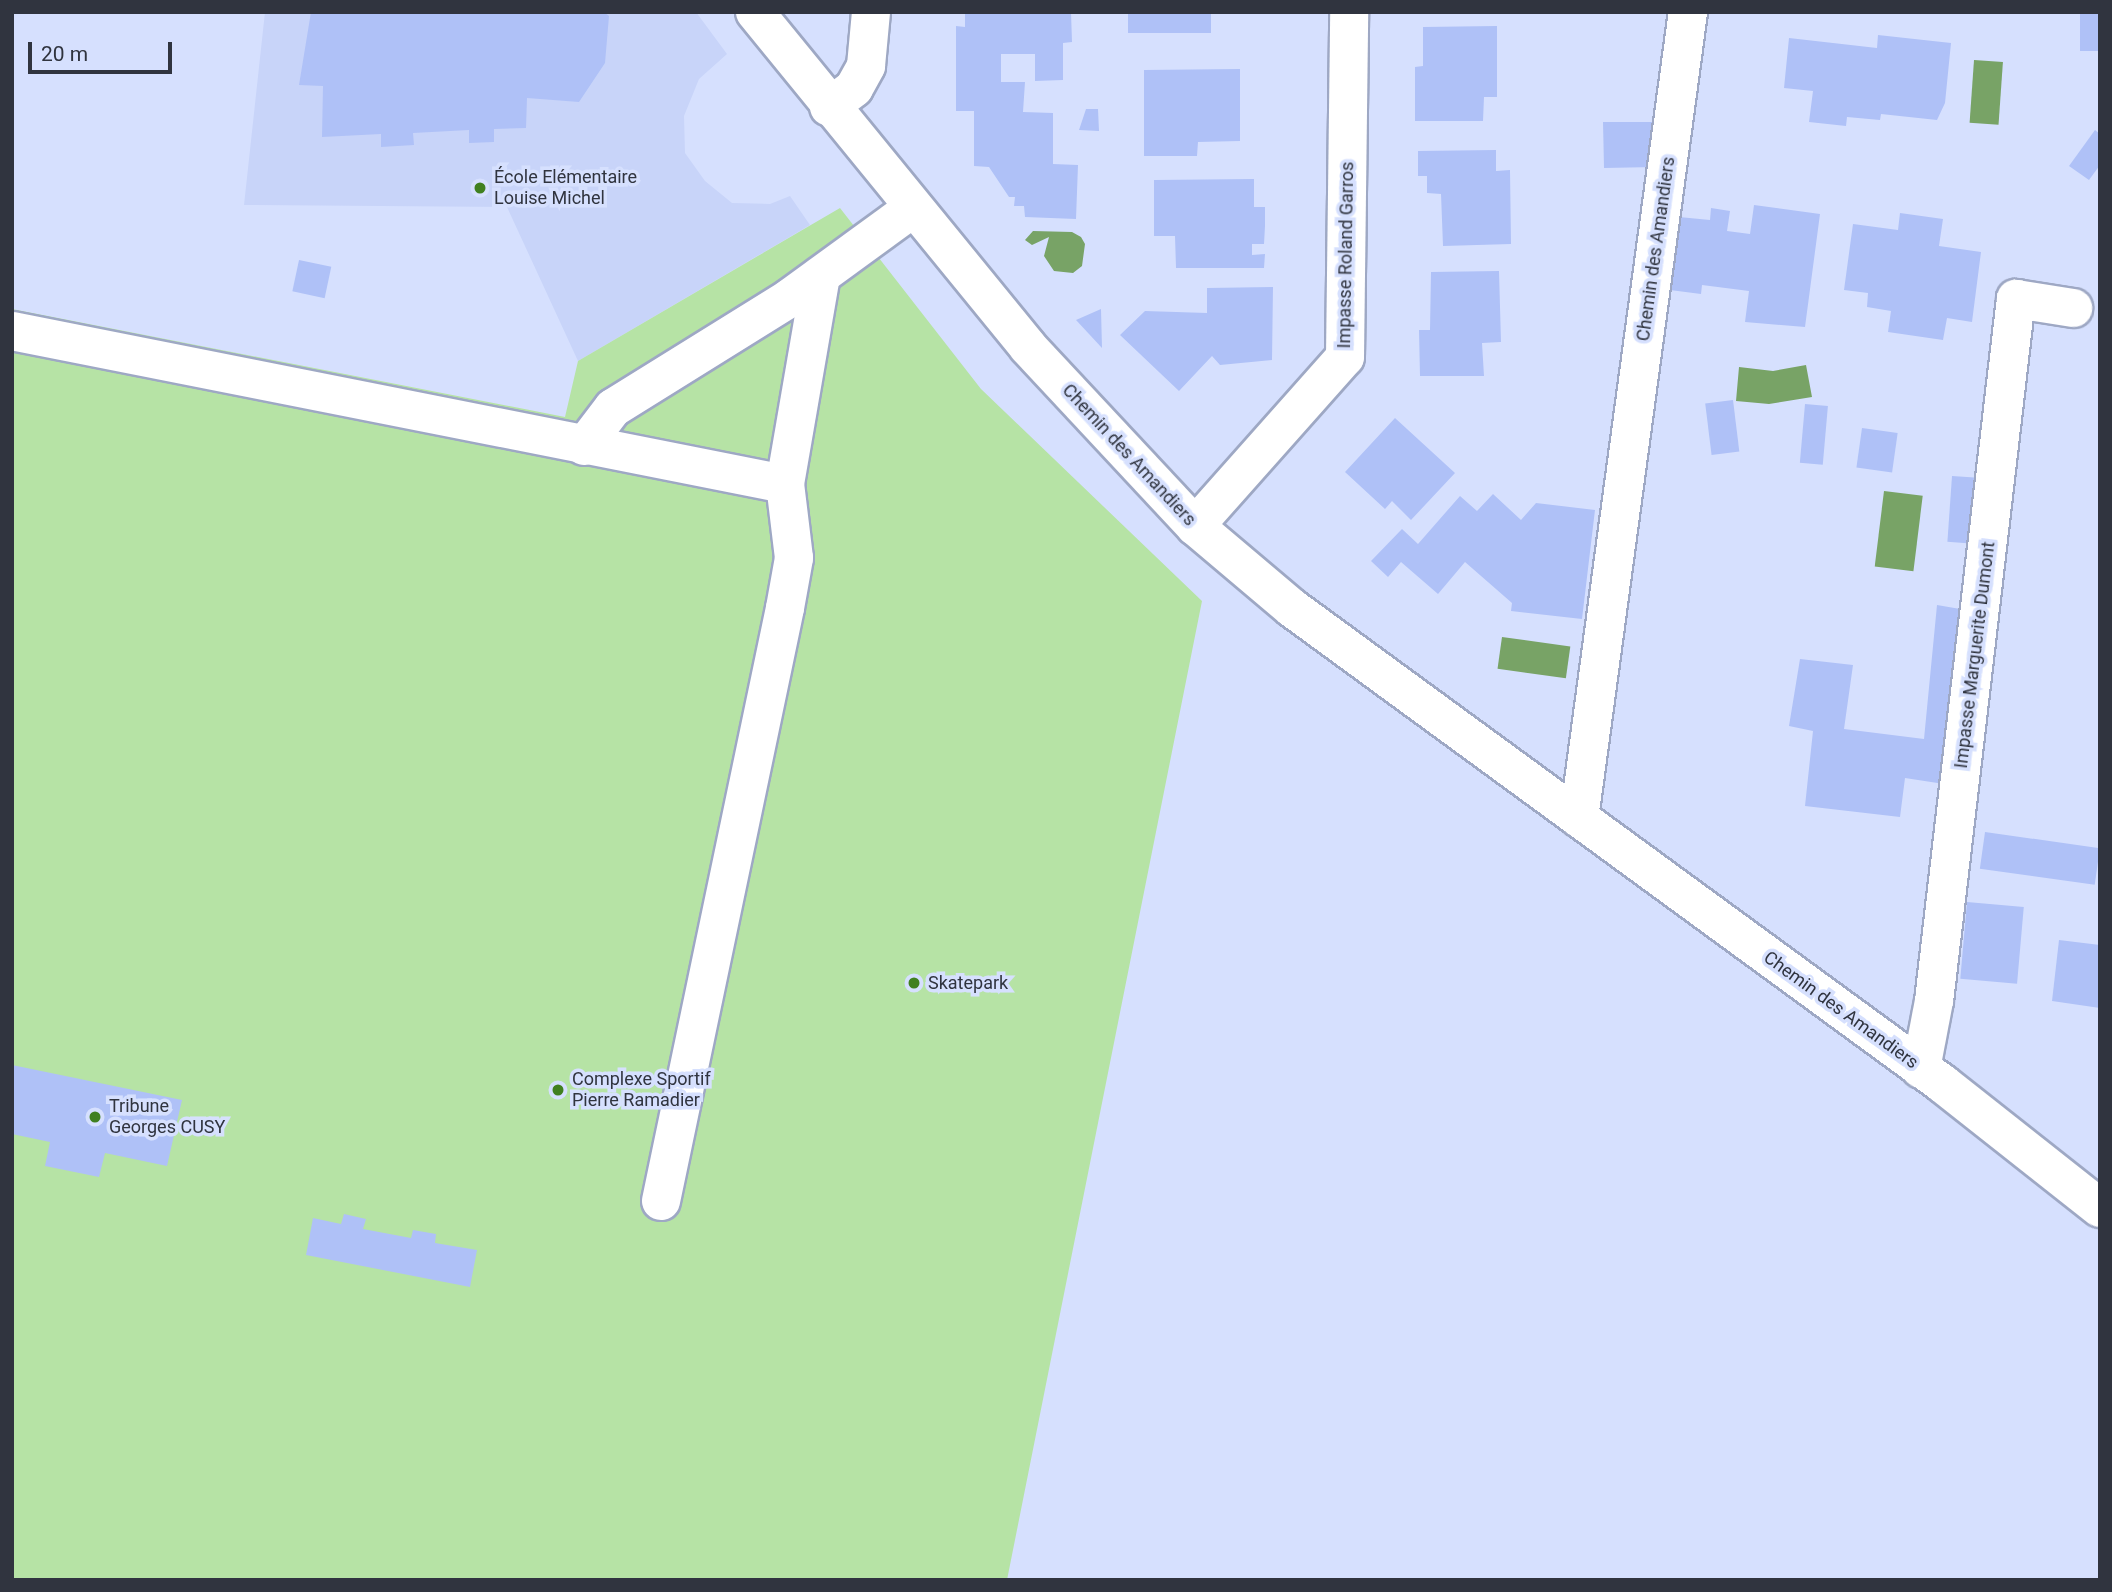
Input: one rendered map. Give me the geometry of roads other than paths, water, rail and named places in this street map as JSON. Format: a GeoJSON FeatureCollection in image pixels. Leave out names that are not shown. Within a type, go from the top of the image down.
{"type":"FeatureCollection","features":[{"type":"Feature","properties":{"kind":"street","name":"Chemin des Amandiers"},"geometry":{"type":"LineString","coordinates":[[755,12],[829,107],[1028,347],[1195,526],[1292,608],[1921,1069],[2100,1208]]}},
{"type":"Feature","properties":{"kind":"street"},"geometry":{"type":"LineString","coordinates":[[829,107],[854,88],[866,66],[872,12]]}},
{"type":"Feature","properties":{"kind":"street","name":"Impasse Roland Garros"},"geometry":{"type":"LineString","coordinates":[[1195,526],[1345,357],[1349,12]]}},
{"type":"Feature","properties":{"kind":"street","name":"Chemin des Amandiers"},"geometry":{"type":"LineString","coordinates":[[1578,818],[1688,12]]}},
{"type":"Feature","properties":{"kind":"street"},"geometry":{"type":"LineString","coordinates":[[584,446],[613,408],[821,276],[913,208]]}},
{"type":"Feature","properties":{"kind":"street"},"geometry":{"type":"LineString","coordinates":[[662,1201],[794,558],[785,484],[821,276]]}},
{"type":"Feature","properties":{"kind":"street","name":"Impasse Marguerite Dumont"},"geometry":{"type":"LineString","coordinates":[[1921,1069],[1934,1001],[2016,299],[2073,308]]}},
{"type":"Feature","properties":{"kind":"street"},"geometry":{"type":"LineString","coordinates":[[12,331],[785,484]]}},
{"type":"Feature","properties":{"kind":"place","name":"École Elémentaire Louise Michel"},"geometry":{"type":"Point","coordinates":[480,188]}},
{"type":"Feature","properties":{"kind":"place","name":"Skatepark"},"geometry":{"type":"Point","coordinates":[914,983]}},
{"type":"Feature","properties":{"kind":"place","name":"Complexe Sportif Pierre Ramadier"},"geometry":{"type":"Point","coordinates":[558,1090]}},
{"type":"Feature","properties":{"kind":"place","name":"Tribune Georges CUSY"},"geometry":{"type":"Point","coordinates":[95,1117]}}]}
